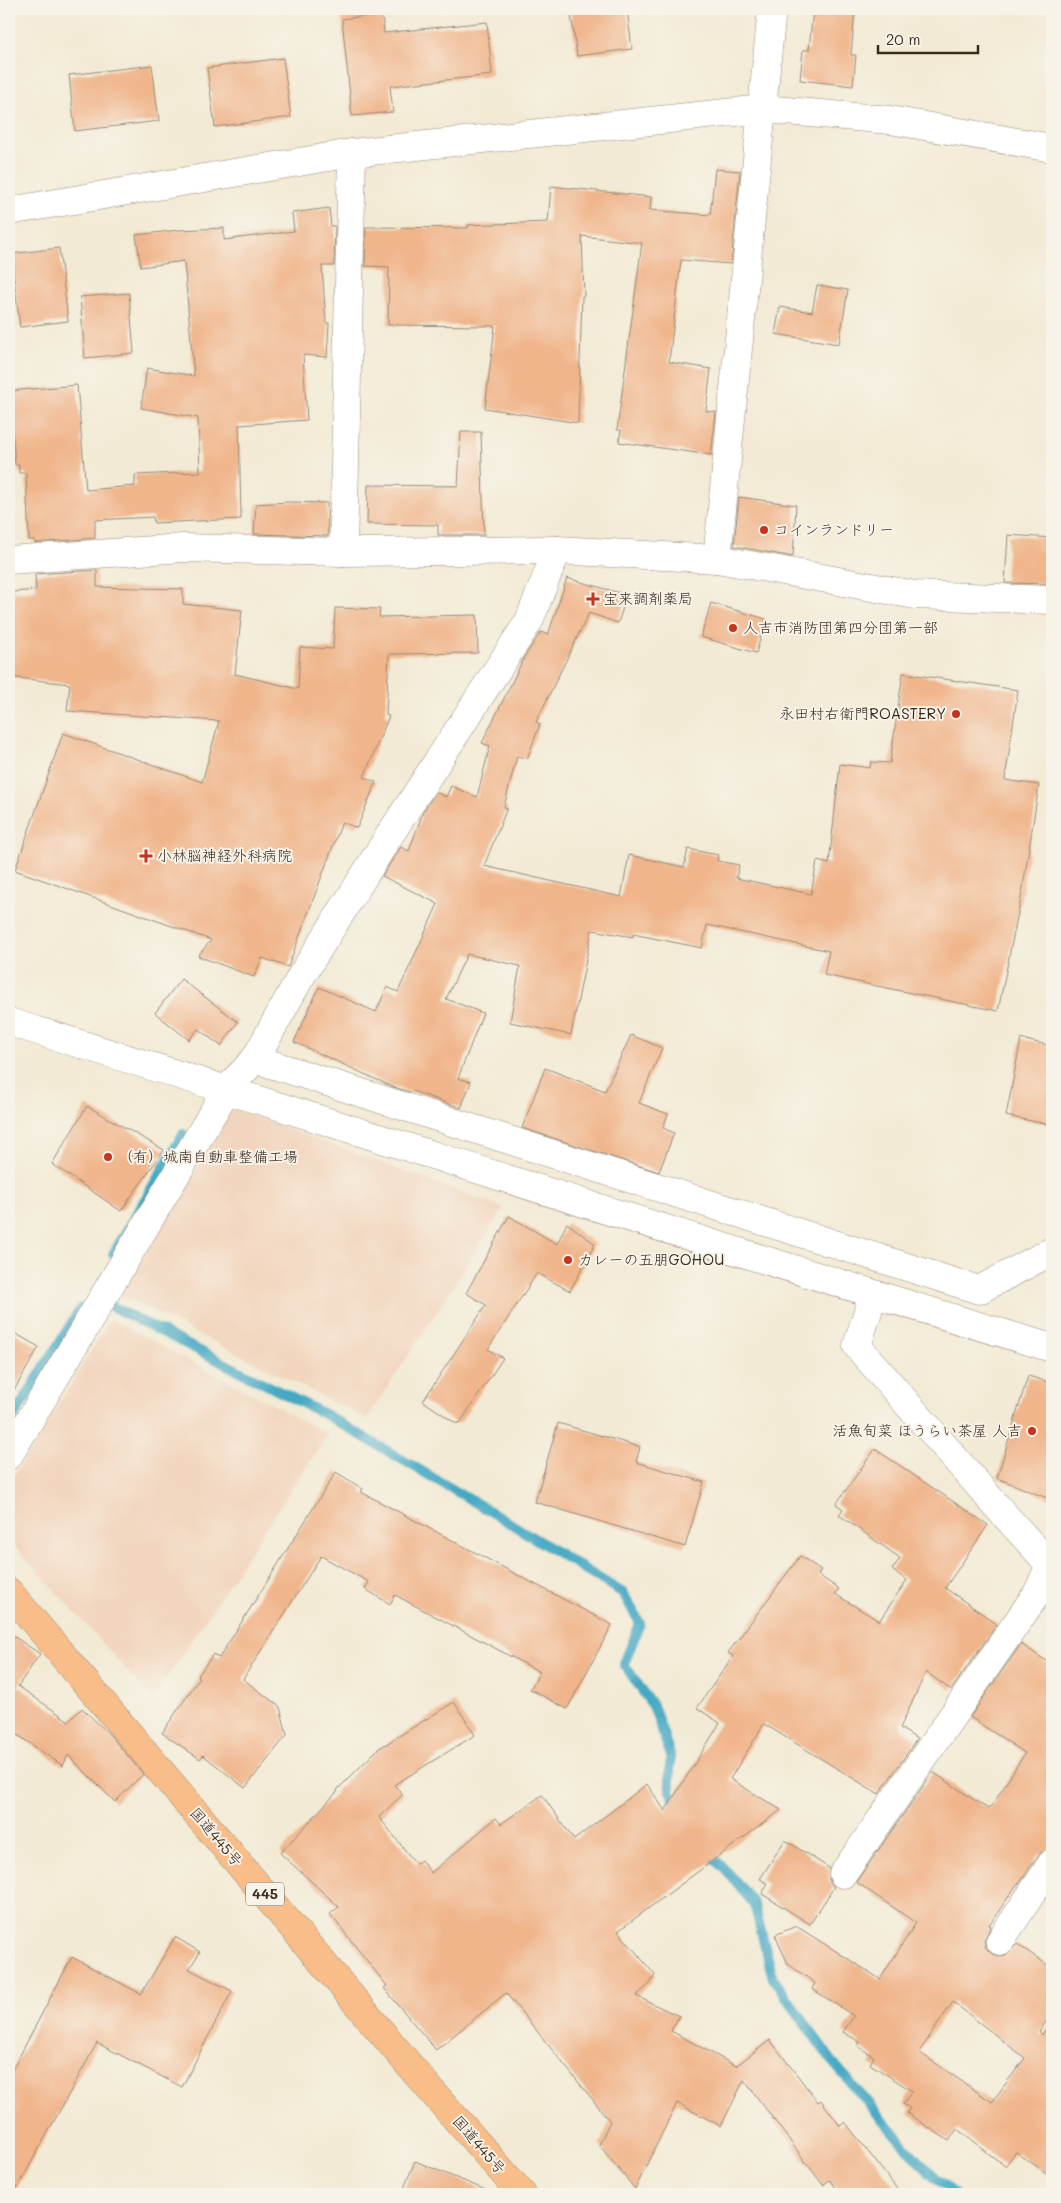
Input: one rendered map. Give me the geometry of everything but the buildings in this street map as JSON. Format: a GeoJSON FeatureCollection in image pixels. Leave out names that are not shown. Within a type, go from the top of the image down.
{"type":"FeatureCollection","features":[{"type":"Feature","properties":{"kind":"highway","name":"国道445号"},"geometry":{"type":"LineString","coordinates":[[9,1592],[415,2071],[522,2194]]}},
{"type":"Feature","properties":{"kind":"street"},"geometry":{"type":"LineString","coordinates":[[718,559],[772,9]]}},
{"type":"Feature","properties":{"kind":"street"},"geometry":{"type":"LineString","coordinates":[[9,210],[352,153],[763,109],[890,120],[1052,148]]}},
{"type":"Feature","properties":{"kind":"street"},"geometry":{"type":"LineString","coordinates":[[343,552],[352,153]]}},
{"type":"Feature","properties":{"kind":"street"},"geometry":{"type":"LineString","coordinates":[[9,560],[183,548],[343,552],[557,550],[718,559],[915,595],[1052,600]]}},
{"type":"Feature","properties":{"kind":"street"},"geometry":{"type":"LineString","coordinates":[[9,1455],[227,1089],[255,1059],[300,978],[389,836],[529,621],[557,550]]}},
{"type":"Feature","properties":{"kind":"street"},"geometry":{"type":"LineString","coordinates":[[9,1022],[227,1089],[873,1295],[1052,1348]]}},
{"type":"Feature","properties":{"kind":"street"},"geometry":{"type":"LineString","coordinates":[[255,1059],[979,1290],[1052,1251]]}},
{"type":"Feature","properties":{"kind":"street"},"geometry":{"type":"LineString","coordinates":[[843,1874],[1038,1592],[1051,1566],[857,1346],[873,1295]]}},
{"type":"Feature","properties":{"kind":"street"},"geometry":{"type":"LineString","coordinates":[[1000,1940],[1052,1863]]}},
{"type":"Feature","properties":{"kind":"shaded area"},"geometry":{"type":"Polygon","coordinates":[[[232,1108],[504,1208],[367,1419],[121,1295],[232,1108]]]}},
{"type":"Feature","properties":{"kind":"shaded area"},"geometry":{"type":"Polygon","coordinates":[[[111,1319],[328,1434],[153,1699],[9,1540],[9,1484],[111,1319]]]}},
{"type":"Feature","properties":{"kind":"waterway"},"geometry":{"type":"LineString","coordinates":[[113,1254],[183,1134]]}},
{"type":"Feature","properties":{"kind":"waterway"},"geometry":{"type":"LineString","coordinates":[[101,1301],[328,1416],[500,1517],[623,1593],[640,1623],[624,1664],[654,1708],[670,1754],[670,1790],[677,1809]]}},
{"type":"Feature","properties":{"kind":"waterway"},"geometry":{"type":"LineString","coordinates":[[9,1424],[81,1308]]}},
{"type":"Feature","properties":{"kind":"waterway"},"geometry":{"type":"LineString","coordinates":[[707,1851],[733,1878],[754,1904],[773,1978],[831,2060],[919,2162],[954,2194]]}},
{"type":"Feature","properties":{"kind":"place","name":"コインランドリー"},"geometry":{"type":"Point","coordinates":[764,530]}},
{"type":"Feature","properties":{"kind":"place","name":"宝来調剤薬局"},"geometry":{"type":"Point","coordinates":[593,599]}},
{"type":"Feature","properties":{"kind":"place","name":"人吉市消防団第四分団第一部"},"geometry":{"type":"Point","coordinates":[733,628]}},
{"type":"Feature","properties":{"kind":"place","name":"永田村右衛門ROASTERY"},"geometry":{"type":"Point","coordinates":[956,714]}},
{"type":"Feature","properties":{"kind":"place","name":"小林脳神経外科病院"},"geometry":{"type":"Point","coordinates":[146,856]}},
{"type":"Feature","properties":{"kind":"place","name":"（有）城南自動車整備工場"},"geometry":{"type":"Point","coordinates":[108,1157]}},
{"type":"Feature","properties":{"kind":"place","name":"カレーの五朋GOHOU"},"geometry":{"type":"Point","coordinates":[568,1260]}},
{"type":"Feature","properties":{"kind":"place","name":"活魚旬菜 ほうらい茶屋 人吉"},"geometry":{"type":"Point","coordinates":[1032,1431]}}]}
